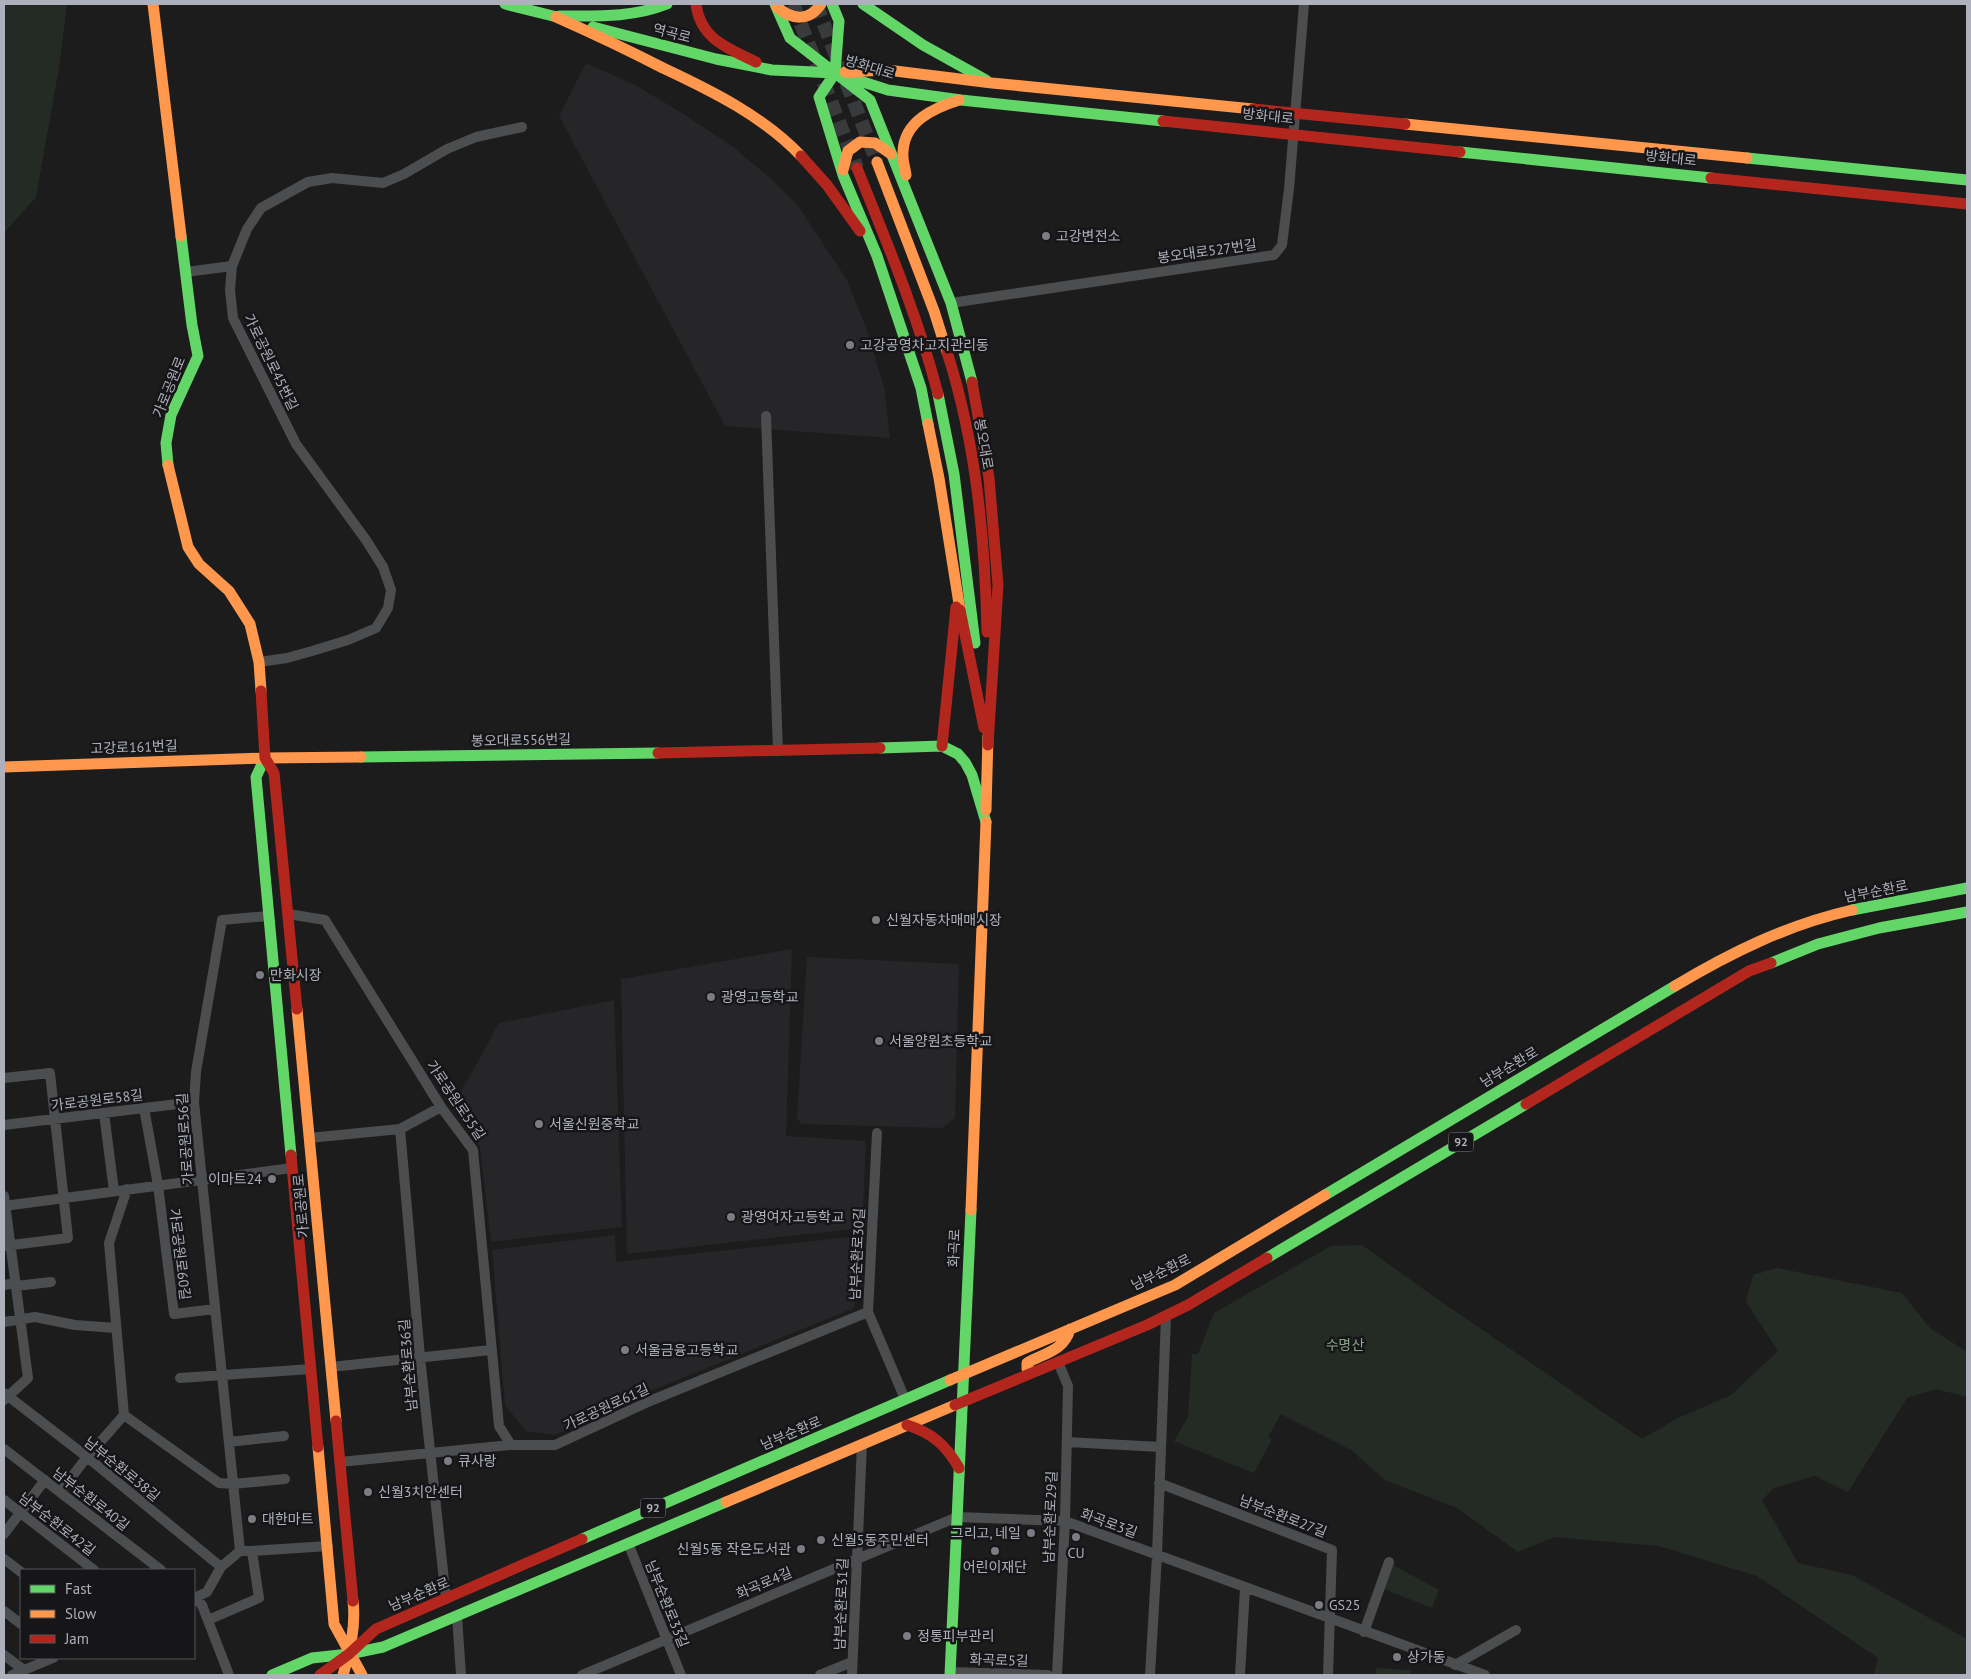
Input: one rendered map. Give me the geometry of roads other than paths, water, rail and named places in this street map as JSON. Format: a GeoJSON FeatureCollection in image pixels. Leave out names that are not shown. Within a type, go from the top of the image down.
{"type":"FeatureCollection","features":[{"type":"Feature","properties":{"kind":"main road","name":"가로공원로"},"geometry":{"type":"LineString","coordinates":[[153,4],[198,356],[171,415],[166,443],[168,469],[188,547],[199,564],[229,591],[250,624],[259,662],[265,758],[274,773],[355,1617],[349,1654],[343,1675]]}},
{"type":"Feature","properties":{"kind":"main road","name":"역곡로"},"geometry":{"type":"LineString","coordinates":[[505,4],[698,55],[772,70],[835,73]]}},
{"type":"Feature","properties":{"kind":"main road"},"geometry":{"type":"LineString","coordinates":[[556,16],[629,15],[651,12],[668,4]]}},
{"type":"Feature","properties":{"kind":"main road"},"geometry":{"type":"LineString","coordinates":[[696,4],[698,21],[710,36],[719,43],[772,70]]}},
{"type":"Feature","properties":{"kind":"main road"},"geometry":{"type":"LineString","coordinates":[[775,4],[785,14],[794,18],[804,19],[812,15],[821,4]]}},
{"type":"Feature","properties":{"kind":"main road"},"geometry":{"type":"LineString","coordinates":[[775,4],[790,38],[870,100],[951,303],[975,394],[990,488],[998,585],[988,745]]}},
{"type":"Feature","properties":{"kind":"main road"},"geometry":{"type":"LineString","coordinates":[[832,4],[839,21],[835,73],[818,97],[843,175],[877,256],[922,388],[939,478],[957,596],[988,745]]}},
{"type":"Feature","properties":{"kind":"main road"},"geometry":{"type":"LineString","coordinates":[[864,4],[902,32],[950,61],[992,83]]}},
{"type":"Feature","properties":{"kind":"main road"},"geometry":{"type":"LineString","coordinates":[[556,16],[717,93],[757,119],[787,142],[814,168],[836,196],[877,256]]}},
{"type":"Feature","properties":{"kind":"main road","name":"방화대로"},"geometry":{"type":"LineString","coordinates":[[835,73],[887,70],[992,83],[1967,180]]}},
{"type":"Feature","properties":{"kind":"main road","name":"방화대로"},"geometry":{"type":"LineString","coordinates":[[835,73],[888,90],[961,100],[1967,204]]}},
{"type":"Feature","properties":{"kind":"main road"},"geometry":{"type":"LineString","coordinates":[[908,193],[902,149],[906,137],[920,117],[940,106],[961,100]]}},
{"type":"Feature","properties":{"kind":"main road"},"geometry":{"type":"LineString","coordinates":[[843,175],[843,162],[847,152],[862,141],[873,141],[883,146],[893,156]]}},
{"type":"Feature","properties":{"kind":"main road","name":"봉오대로"},"geometry":{"type":"LineString","coordinates":[[877,162],[934,311],[960,392],[973,460],[986,585],[988,745],[986,822]]}},
{"type":"Feature","properties":{"kind":"main road","name":"봉오대로"},"geometry":{"type":"LineString","coordinates":[[857,168],[914,310],[933,374],[949,439],[988,745]]}},
{"type":"Feature","properties":{"kind":"main road"},"geometry":{"type":"LineString","coordinates":[[957,596],[942,746],[953,751],[964,761],[970,771],[986,822]]}},
{"type":"Feature","properties":{"kind":"main road","name":"봉오대로556번길"},"geometry":{"type":"LineString","coordinates":[[265,758],[778,751],[942,746]]}},
{"type":"Feature","properties":{"kind":"main road","name":"가로공원로"},"geometry":{"type":"LineString","coordinates":[[265,758],[256,777],[334,1624],[362,1675]]}},
{"type":"Feature","properties":{"kind":"main road","name":"고강로161번길"},"geometry":{"type":"LineString","coordinates":[[4,767],[265,758]]}},
{"type":"Feature","properties":{"kind":"main road","name":"화곡로"},"geometry":{"type":"LineString","coordinates":[[950,1674],[965,1374],[986,822]]}},
{"type":"Feature","properties":{"kind":"main road","name":"남부순환로"},"geometry":{"type":"LineString","coordinates":[[320,1675],[349,1654],[376,1629],[907,1405],[965,1374],[1175,1285],[1720,959],[1766,937],[1813,920],[1856,909],[1967,888]]}},
{"type":"Feature","properties":{"kind":"main road","name":"남부순환로"},"geometry":{"type":"LineString","coordinates":[[272,1675],[312,1658],[349,1654],[383,1647],[1166,1316],[1188,1305],[1749,972],[1818,944],[1879,928],[1967,912]]}},
{"type":"Feature","properties":{"kind":"main road"},"geometry":{"type":"LineString","coordinates":[[1032,1372],[1027,1369],[1027,1363],[1056,1350],[1065,1342],[1070,1329]]}},
{"type":"Feature","properties":{"kind":"main road"},"geometry":{"type":"LineString","coordinates":[[884,1434],[886,1426],[907,1405]]}},
{"type":"Feature","properties":{"kind":"main road"},"geometry":{"type":"LineString","coordinates":[[907,1425],[925,1430],[944,1442],[959,1468]]}},
{"type":"Feature","properties":{"kind":"street","name":"봉오대로527번길"},"geometry":{"type":"LineString","coordinates":[[951,303],[1274,255],[1282,246],[1289,189],[1304,4]]}},
{"type":"Feature","properties":{"kind":"street","name":"가로공원로45번길"},"geometry":{"type":"LineString","coordinates":[[259,662],[288,658],[348,640],[376,628],[388,608],[391,590],[383,567],[366,540],[296,444],[233,318],[230,290],[232,266],[247,229],[261,208],[308,182],[332,178],[383,183],[454,146],[476,138],[522,127]]}},
{"type":"Feature","properties":{"kind":"street"},"geometry":{"type":"LineString","coordinates":[[186,272],[232,266]]}},
{"type":"Feature","properties":{"kind":"street"},"geometry":{"type":"LineString","coordinates":[[766,416],[778,751]]}},
{"type":"Feature","properties":{"kind":"street","name":"가로공원로55길"},"geometry":{"type":"LineString","coordinates":[[288,914],[325,920],[441,1107],[473,1150],[499,1426],[511,1445]]}},
{"type":"Feature","properties":{"kind":"street","name":"가로공원로56길"},"geometry":{"type":"LineString","coordinates":[[240,1551],[194,1102],[196,1072],[222,920],[268,916]]}},
{"type":"Feature","properties":{"kind":"street"},"geometry":{"type":"LineString","coordinates":[[4,1078],[50,1073],[68,1238],[7,1246]]}},
{"type":"Feature","properties":{"kind":"street","name":"가로공원로58길"},"geometry":{"type":"LineString","coordinates":[[4,1125],[194,1102]]}},
{"type":"Feature","properties":{"kind":"street"},"geometry":{"type":"LineString","coordinates":[[309,1138],[400,1128],[441,1107]]}},
{"type":"Feature","properties":{"kind":"street","name":"가로공원로60길"},"geometry":{"type":"LineString","coordinates":[[144,1108],[158,1185],[174,1314],[215,1309]]}},
{"type":"Feature","properties":{"kind":"street"},"geometry":{"type":"LineString","coordinates":[[104,1113],[114,1191]]}},
{"type":"Feature","properties":{"kind":"street","name":"남부순환로36길"},"geometry":{"type":"LineString","coordinates":[[400,1128],[420,1357],[446,1599]]}},
{"type":"Feature","properties":{"kind":"street","name":"남부순환로30길"},"geometry":{"type":"LineString","coordinates":[[877,1133],[868,1312],[907,1405]]}},
{"type":"Feature","properties":{"kind":"street"},"geometry":{"type":"LineString","coordinates":[[5,1396],[28,1378],[16,1284],[7,1246],[4,1202],[63,1198],[292,1168]]}},
{"type":"Feature","properties":{"kind":"street"},"geometry":{"type":"LineString","coordinates":[[60,1492],[86,1457],[124,1416],[108,1243],[127,1189]]}},
{"type":"Feature","properties":{"kind":"street"},"geometry":{"type":"LineString","coordinates":[[4,1284],[51,1282]]}},
{"type":"Feature","properties":{"kind":"street","name":"가로공원로61길"},"geometry":{"type":"LineString","coordinates":[[340,1462],[511,1445],[555,1445],[650,1401],[868,1312]]}},
{"type":"Feature","properties":{"kind":"street"},"geometry":{"type":"LineString","coordinates":[[1150,1675],[1157,1555],[1166,1316]]}},
{"type":"Feature","properties":{"kind":"street"},"geometry":{"type":"LineString","coordinates":[[4,1322],[35,1317],[75,1324],[116,1328]]}},
{"type":"Feature","properties":{"kind":"street"},"geometry":{"type":"LineString","coordinates":[[331,1367],[492,1350]]}},
{"type":"Feature","properties":{"kind":"street","name":"남부순환로29길"},"geometry":{"type":"LineString","coordinates":[[1057,1675],[1065,1521],[1068,1386],[1058,1362]]}},
{"type":"Feature","properties":{"kind":"street"},"geometry":{"type":"LineString","coordinates":[[180,1378],[311,1369]]}},
{"type":"Feature","properties":{"kind":"street","name":"남부순환로38길"},"geometry":{"type":"LineString","coordinates":[[5,1396],[86,1457],[222,1567]]}},
{"type":"Feature","properties":{"kind":"street"},"geometry":{"type":"LineString","coordinates":[[124,1416],[219,1483],[233,1484],[285,1479]]}},
{"type":"Feature","properties":{"kind":"street"},"geometry":{"type":"LineString","coordinates":[[229,1442],[284,1436]]}},
{"type":"Feature","properties":{"kind":"street"},"geometry":{"type":"LineString","coordinates":[[1067,1442],[1161,1447]]}},
{"type":"Feature","properties":{"kind":"street","name":"남부순환로31길"},"geometry":{"type":"LineString","coordinates":[[852,1675],[862,1444]]}},
{"type":"Feature","properties":{"kind":"street","name":"남부순환로40길"},"geometry":{"type":"LineString","coordinates":[[4,1449],[160,1569]]}},
{"type":"Feature","properties":{"kind":"street"},"geometry":{"type":"LineString","coordinates":[[4,1534],[45,1480]]}},
{"type":"Feature","properties":{"kind":"street","name":"남부순환로27길"},"geometry":{"type":"LineString","coordinates":[[1159,1482],[1332,1550],[1332,1620]]}},
{"type":"Feature","properties":{"kind":"street","name":"남부순환로42길"},"geometry":{"type":"LineString","coordinates":[[4,1500],[93,1569]]}},
{"type":"Feature","properties":{"kind":"street","name":"화곡로3길"},"geometry":{"type":"LineString","coordinates":[[957,1517],[1065,1521],[1485,1675]]}},
{"type":"Feature","properties":{"kind":"street","name":"화곡로4길"},"geometry":{"type":"LineString","coordinates":[[582,1675],[957,1517]]}},
{"type":"Feature","properties":{"kind":"street","name":"남부순환로33길"},"geometry":{"type":"LineString","coordinates":[[628,1543],[681,1675]]}},
{"type":"Feature","properties":{"kind":"street"},"geometry":{"type":"LineString","coordinates":[[195,1598],[207,1592],[222,1567],[240,1551],[252,1552],[328,1546]]}},
{"type":"Feature","properties":{"kind":"street"},"geometry":{"type":"LineString","coordinates":[[208,1620],[259,1598],[252,1552]]}},
{"type":"Feature","properties":{"kind":"street"},"geometry":{"type":"LineString","coordinates":[[4,1559],[20,1571]]}},
{"type":"Feature","properties":{"kind":"street"},"geometry":{"type":"LineString","coordinates":[[1364,1632],[1389,1562]]}},
{"type":"Feature","properties":{"kind":"street"},"geometry":{"type":"LineString","coordinates":[[1240,1675],[1245,1588]]}},
{"type":"Feature","properties":{"kind":"street"},"geometry":{"type":"LineString","coordinates":[[195,1599],[202,1605],[230,1675]]}},
{"type":"Feature","properties":{"kind":"street"},"geometry":{"type":"LineString","coordinates":[[4,1611],[20,1623]]}},
{"type":"Feature","properties":{"kind":"street"},"geometry":{"type":"LineString","coordinates":[[457,1616],[461,1675]]}},
{"type":"Feature","properties":{"kind":"street"},"geometry":{"type":"LineString","coordinates":[[1328,1675],[1332,1620]]}},
{"type":"Feature","properties":{"kind":"street"},"geometry":{"type":"LineString","coordinates":[[1455,1665],[1516,1630]]}},
{"type":"Feature","properties":{"kind":"street"},"geometry":{"type":"LineString","coordinates":[[4,1655],[24,1670]]}},
{"type":"Feature","properties":{"kind":"street"},"geometry":{"type":"LineString","coordinates":[[12,1675],[51,1659]]}},
{"type":"Feature","properties":{"kind":"street"},"geometry":{"type":"LineString","coordinates":[[820,1675],[852,1662]]}},
{"type":"Feature","properties":{"kind":"street","name":"화곡로5길"},"geometry":{"type":"LineString","coordinates":[[950,1674],[1048,1675]]}},
{"type":"Feature","properties":{"kind":"tunnel"},"geometry":{"type":"LineString","coordinates":[[793,4],[857,168]]}},
{"type":"Feature","properties":{"kind":"tunnel"},"geometry":{"type":"LineString","coordinates":[[816,4],[877,162]]}},
{"type":"Feature","properties":{"kind":"place","name":"고강변전소"},"geometry":{"type":"Point","coordinates":[1046,236]}},
{"type":"Feature","properties":{"kind":"place","name":"고강공영차고지관리동"},"geometry":{"type":"Point","coordinates":[850,345]}},
{"type":"Feature","properties":{"kind":"place","name":"신월자동차매매시장"},"geometry":{"type":"Point","coordinates":[876,920]}},
{"type":"Feature","properties":{"kind":"place","name":"만화시장"},"geometry":{"type":"Point","coordinates":[260,975]}},
{"type":"Feature","properties":{"kind":"place","name":"광영고등학교"},"geometry":{"type":"Point","coordinates":[711,997]}},
{"type":"Feature","properties":{"kind":"place","name":"서울양원초등학교"},"geometry":{"type":"Point","coordinates":[879,1041]}},
{"type":"Feature","properties":{"kind":"place","name":"서울신원중학교"},"geometry":{"type":"Point","coordinates":[539,1124]}},
{"type":"Feature","properties":{"kind":"place","name":"이마트24"},"geometry":{"type":"Point","coordinates":[272,1179]}},
{"type":"Feature","properties":{"kind":"place","name":"광영여자고등학교"},"geometry":{"type":"Point","coordinates":[731,1217]}},
{"type":"Feature","properties":{"kind":"place","name":"서울금융고등학교"},"geometry":{"type":"Point","coordinates":[625,1350]}},
{"type":"Feature","properties":{"kind":"place","name":"큐사랑"},"geometry":{"type":"Point","coordinates":[448,1461]}},
{"type":"Feature","properties":{"kind":"place","name":"신월3치안센터"},"geometry":{"type":"Point","coordinates":[368,1492]}},
{"type":"Feature","properties":{"kind":"place","name":"대한마트"},"geometry":{"type":"Point","coordinates":[252,1519]}},
{"type":"Feature","properties":{"kind":"place","name":"그리고, 네일"},"geometry":{"type":"Point","coordinates":[1031,1533]}},
{"type":"Feature","properties":{"kind":"place","name":"CU"},"geometry":{"type":"Point","coordinates":[1076,1537]}},
{"type":"Feature","properties":{"kind":"place","name":"신월5동주민센터"},"geometry":{"type":"Point","coordinates":[821,1540]}},
{"type":"Feature","properties":{"kind":"place","name":"신월5동 작은도서관"},"geometry":{"type":"Point","coordinates":[801,1549]}},
{"type":"Feature","properties":{"kind":"place","name":"어린이재단"},"geometry":{"type":"Point","coordinates":[995,1551]}},
{"type":"Feature","properties":{"kind":"place","name":"GS25"},"geometry":{"type":"Point","coordinates":[1319,1605]}},
{"type":"Feature","properties":{"kind":"place","name":"정통피부관리"},"geometry":{"type":"Point","coordinates":[907,1636]}},
{"type":"Feature","properties":{"kind":"place","name":"상가동"},"geometry":{"type":"Point","coordinates":[1397,1657]}},
{"type":"Feature","properties":{"kind":"park label","name":"수명산"},"geometry":{"type":"Point","coordinates":[1345,1345]}}]}
